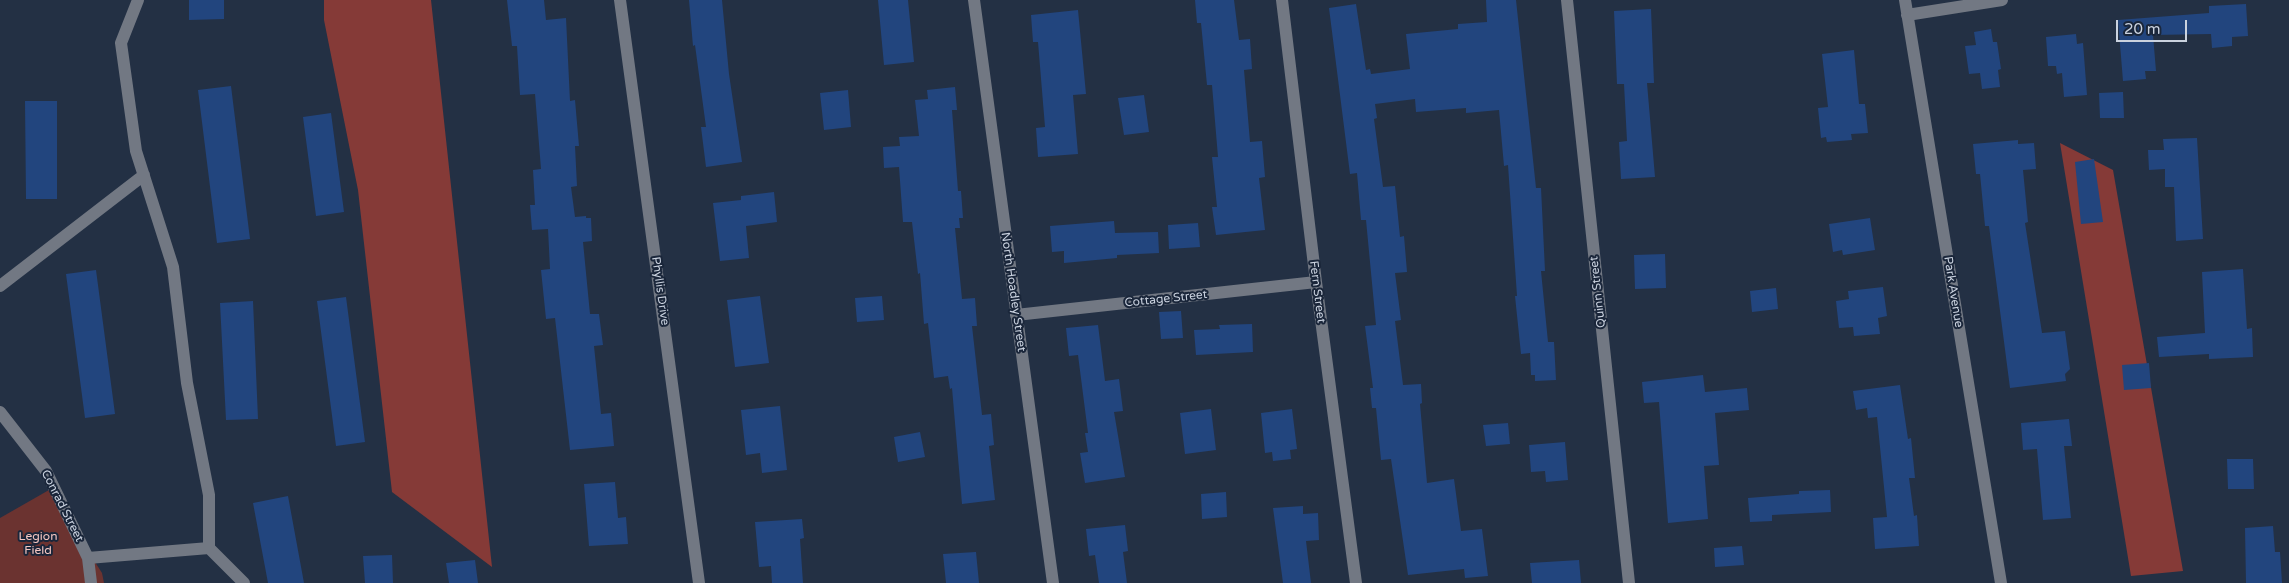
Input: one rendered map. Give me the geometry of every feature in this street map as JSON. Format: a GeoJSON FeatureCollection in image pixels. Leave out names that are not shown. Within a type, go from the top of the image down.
{"type":"FeatureCollection","features":[{"type":"Feature","properties":{"kind":"street"},"geometry":{"type":"LineString","coordinates":[[138,0],[121,43],[136,151],[173,267],[187,383],[208,495],[209,548],[244,583]]}},
{"type":"Feature","properties":{"kind":"street","name":"Phyllis Drive"},"geometry":{"type":"LineString","coordinates":[[620,0],[699,583]]}},
{"type":"Feature","properties":{"kind":"street","name":"North Hoadley Street"},"geometry":{"type":"LineString","coordinates":[[974,0],[1053,583]]}},
{"type":"Feature","properties":{"kind":"street","name":"Fern Street"},"geometry":{"type":"LineString","coordinates":[[1282,0],[1316,282],[1356,583]]}},
{"type":"Feature","properties":{"kind":"street","name":"Quinn Street"},"geometry":{"type":"LineString","coordinates":[[1567,0],[1629,583]]}},
{"type":"Feature","properties":{"kind":"street","name":"Park Avenue"},"geometry":{"type":"LineString","coordinates":[[1905,0],[2001,583]]}},
{"type":"Feature","properties":{"kind":"street"},"geometry":{"type":"LineString","coordinates":[[1907,15],[2002,0]]}},
{"type":"Feature","properties":{"kind":"street"},"geometry":{"type":"LineString","coordinates":[[0,286],[144,175]]}},
{"type":"Feature","properties":{"kind":"street","name":"Cottage Street"},"geometry":{"type":"LineString","coordinates":[[1016,315],[1316,282]]}},
{"type":"Feature","properties":{"kind":"street","name":"Conrad Street"},"geometry":{"type":"LineString","coordinates":[[0,412],[46,471],[88,558],[91,583]]}},
{"type":"Feature","properties":{"kind":"street"},"geometry":{"type":"LineString","coordinates":[[88,558],[209,548]]}},
{"type":"Feature","properties":{"kind":"green space","name":"Legion Field"},"geometry":{"type":"Polygon","coordinates":[[[49,490],[102,573],[104,583],[0,583],[0,518],[49,490]]]}},
{"type":"Feature","properties":{"kind":"shaded area"},"geometry":{"type":"Polygon","coordinates":[[[324,0],[431,0],[492,567],[392,492],[358,190],[324,20],[324,0]]]}},
{"type":"Feature","properties":{"kind":"shaded area"},"geometry":{"type":"Polygon","coordinates":[[[2060,143],[2113,170],[2183,571],[2131,576],[2060,143]]]}},
{"type":"Feature","properties":{"kind":"building"},"geometry":{"type":"Polygon","coordinates":[[[189,0],[224,0],[224,19],[189,20],[189,0]]]}},
{"type":"Feature","properties":{"kind":"building"},"geometry":{"type":"Polygon","coordinates":[[[507,0],[544,0],[546,20],[566,18],[570,101],[575,100],[579,146],[575,146],[577,186],[571,187],[575,217],[586,216],[586,218],[591,218],[592,241],[583,242],[590,314],[599,314],[603,345],[594,346],[601,414],[611,413],[614,446],[570,450],[555,318],[546,319],[541,270],[550,269],[548,229],[532,230],[530,205],[535,205],[533,170],[541,169],[535,94],[520,95],[517,46],[512,46],[507,0]]]}},
{"type":"Feature","properties":{"kind":"building"},"geometry":{"type":"Polygon","coordinates":[[[689,0],[722,0],[729,74],[742,162],[706,167],[701,127],[706,127],[695,45],[693,46],[689,0]]]}},
{"type":"Feature","properties":{"kind":"building"},"geometry":{"type":"Polygon","coordinates":[[[878,0],[908,0],[914,62],[884,65],[878,0]]]}},
{"type":"Feature","properties":{"kind":"building"},"geometry":{"type":"Polygon","coordinates":[[[1195,0],[1234,0],[1239,40],[1250,39],[1252,69],[1244,70],[1250,142],[1262,141],[1265,177],[1259,178],[1265,230],[1216,235],[1212,207],[1217,207],[1212,157],[1218,157],[1212,85],[1207,85],[1201,23],[1197,23],[1195,0]]]}},
{"type":"Feature","properties":{"kind":"building"},"geometry":{"type":"Polygon","coordinates":[[[1486,0],[1516,0],[1536,188],[1541,188],[1545,271],[1541,271],[1548,342],[1554,342],[1556,380],[1535,381],[1535,375],[1531,375],[1530,353],[1521,354],[1515,296],[1517,296],[1508,165],[1504,166],[1499,110],[1466,113],[1466,108],[1416,112],[1415,99],[1375,104],[1377,118],[1374,119],[1383,187],[1395,186],[1400,237],[1404,236],[1407,272],[1395,273],[1401,320],[1395,321],[1403,385],[1421,384],[1422,403],[1420,404],[1427,483],[1454,479],[1461,531],[1482,529],[1488,576],[1465,578],[1464,569],[1408,575],[1391,459],[1381,460],[1376,408],[1372,408],[1370,388],[1373,388],[1365,326],[1376,325],[1366,220],[1361,220],[1357,173],[1350,174],[1329,8],[1356,4],[1366,70],[1370,69],[1371,74],[1410,69],[1406,34],[1458,29],[1458,24],[1487,22],[1486,0]]]}},
{"type":"Feature","properties":{"kind":"building"},"geometry":{"type":"Polygon","coordinates":[[[2246,4],[2248,36],[2232,37],[2232,46],[2212,48],[2211,34],[2153,35],[2156,71],[2145,71],[2146,79],[2123,81],[2118,20],[2209,13],[2209,6],[2246,4]]]}},
{"type":"Feature","properties":{"kind":"building"},"geometry":{"type":"Polygon","coordinates":[[[1651,9],[1654,83],[1647,83],[1655,177],[1621,179],[1619,142],[1627,141],[1624,84],[1617,84],[1614,11],[1651,9]]]}},
{"type":"Feature","properties":{"kind":"building"},"geometry":{"type":"Polygon","coordinates":[[[1078,10],[1086,94],[1073,95],[1078,154],[1038,157],[1036,128],[1045,127],[1038,42],[1033,42],[1031,15],[1078,10]]]}},
{"type":"Feature","properties":{"kind":"building"},"geometry":{"type":"Polygon","coordinates":[[[1991,29],[1993,42],[1997,42],[2001,69],[1998,70],[2000,87],[1982,89],[1980,73],[1969,74],[1965,46],[1976,45],[1974,32],[1991,29]]]}},
{"type":"Feature","properties":{"kind":"building"},"geometry":{"type":"Polygon","coordinates":[[[2076,34],[2077,44],[2083,43],[2087,95],[2064,97],[2062,73],[2057,74],[2056,66],[2048,66],[2046,37],[2076,34]]]}},
{"type":"Feature","properties":{"kind":"building"},"geometry":{"type":"Polygon","coordinates":[[[1854,50],[1859,104],[1865,104],[1868,133],[1851,134],[1852,140],[1827,142],[1826,137],[1821,138],[1818,108],[1828,107],[1822,54],[1854,50]]]}},
{"type":"Feature","properties":{"kind":"building"},"geometry":{"type":"Polygon","coordinates":[[[231,86],[250,239],[217,243],[198,90],[231,86]]]}},
{"type":"Feature","properties":{"kind":"building"},"geometry":{"type":"Polygon","coordinates":[[[955,87],[957,110],[952,110],[958,191],[961,191],[963,218],[959,218],[960,228],[955,228],[962,299],[975,298],[977,326],[972,326],[982,415],[991,414],[994,445],[989,446],[995,500],[962,504],[952,388],[950,389],[948,376],[934,378],[928,323],[924,324],[920,273],[918,274],[912,222],[903,222],[899,167],[884,168],[883,147],[900,146],[899,137],[919,136],[915,100],[928,99],[927,90],[955,87]]]}},
{"type":"Feature","properties":{"kind":"building"},"geometry":{"type":"Polygon","coordinates":[[[848,90],[851,127],[824,130],[820,93],[848,90]]]}},
{"type":"Feature","properties":{"kind":"building"},"geometry":{"type":"Polygon","coordinates":[[[2123,92],[2124,118],[2100,118],[2099,93],[2123,92]]]}},
{"type":"Feature","properties":{"kind":"building"},"geometry":{"type":"Polygon","coordinates":[[[1144,95],[1149,132],[1124,135],[1118,98],[1144,95]]]}},
{"type":"Feature","properties":{"kind":"building"},"geometry":{"type":"Polygon","coordinates":[[[25,101],[57,101],[57,199],[26,199],[25,101]]]}},
{"type":"Feature","properties":{"kind":"building"},"geometry":{"type":"Polygon","coordinates":[[[331,113],[344,212],[316,216],[303,117],[331,113]]]}},
{"type":"Feature","properties":{"kind":"building"},"geometry":{"type":"Polygon","coordinates":[[[2197,138],[2203,239],[2176,241],[2174,187],[2165,187],[2165,169],[2149,170],[2148,150],[2164,150],[2163,139],[2197,138]]]}},
{"type":"Feature","properties":{"kind":"building"},"geometry":{"type":"Polygon","coordinates":[[[2018,140],[2018,144],[2034,143],[2036,169],[2023,170],[2028,222],[2025,223],[2042,333],[2065,331],[2070,369],[2065,374],[2066,381],[2010,388],[1989,226],[1985,226],[1980,174],[1976,174],[1973,144],[2018,140]]]}},
{"type":"Feature","properties":{"kind":"building"},"geometry":{"type":"Polygon","coordinates":[[[2094,159],[2103,222],[2081,224],[2075,162],[2094,159]]]}},
{"type":"Feature","properties":{"kind":"building"},"geometry":{"type":"Polygon","coordinates":[[[774,192],[777,222],[746,226],[749,258],[720,261],[713,203],[741,200],[741,196],[774,192]]]}},
{"type":"Feature","properties":{"kind":"building"},"geometry":{"type":"Polygon","coordinates":[[[1870,218],[1875,250],[1843,255],[1842,250],[1833,252],[1829,224],[1870,218]]]}},
{"type":"Feature","properties":{"kind":"building"},"geometry":{"type":"Polygon","coordinates":[[[1114,221],[1115,233],[1158,232],[1159,253],[1117,255],[1117,258],[1064,263],[1064,251],[1052,252],[1050,226],[1114,221]]]}},
{"type":"Feature","properties":{"kind":"building"},"geometry":{"type":"Polygon","coordinates":[[[1198,223],[1200,247],[1169,249],[1168,225],[1198,223]]]}},
{"type":"Feature","properties":{"kind":"building"},"geometry":{"type":"Polygon","coordinates":[[[1665,254],[1666,288],[1635,289],[1634,255],[1665,254]]]}},
{"type":"Feature","properties":{"kind":"building"},"geometry":{"type":"Polygon","coordinates":[[[2243,269],[2247,329],[2252,328],[2253,357],[2209,359],[2209,354],[2159,357],[2157,337],[2205,333],[2202,272],[2243,269]]]}},
{"type":"Feature","properties":{"kind":"building"},"geometry":{"type":"Polygon","coordinates":[[[96,270],[115,414],[85,418],[66,274],[96,270]]]}},
{"type":"Feature","properties":{"kind":"building"},"geometry":{"type":"Polygon","coordinates":[[[1883,287],[1887,316],[1878,318],[1880,334],[1854,336],[1853,327],[1839,328],[1836,301],[1849,299],[1848,291],[1883,287]]]}},
{"type":"Feature","properties":{"kind":"building"},"geometry":{"type":"Polygon","coordinates":[[[1776,288],[1778,309],[1752,312],[1750,291],[1776,288]]]}},
{"type":"Feature","properties":{"kind":"building"},"geometry":{"type":"Polygon","coordinates":[[[760,296],[769,363],[735,367],[727,300],[760,296]]]}},
{"type":"Feature","properties":{"kind":"building"},"geometry":{"type":"Polygon","coordinates":[[[882,296],[884,320],[857,322],[855,298],[882,296]]]}},
{"type":"Feature","properties":{"kind":"building"},"geometry":{"type":"Polygon","coordinates":[[[346,297],[365,442],[336,446],[317,301],[346,297]]]}},
{"type":"Feature","properties":{"kind":"building"},"geometry":{"type":"Polygon","coordinates":[[[253,301],[258,419],[226,420],[220,303],[253,301]]]}},
{"type":"Feature","properties":{"kind":"building"},"geometry":{"type":"Polygon","coordinates":[[[1181,311],[1183,338],[1161,339],[1159,312],[1181,311]]]}},
{"type":"Feature","properties":{"kind":"building"},"geometry":{"type":"Polygon","coordinates":[[[1252,324],[1253,352],[1196,355],[1194,330],[1220,329],[1219,325],[1252,324]]]}},
{"type":"Feature","properties":{"kind":"building"},"geometry":{"type":"Polygon","coordinates":[[[1098,325],[1105,381],[1119,379],[1123,411],[1114,412],[1125,477],[1085,483],[1080,453],[1088,452],[1085,433],[1088,433],[1078,355],[1069,356],[1066,328],[1098,325]]]}},
{"type":"Feature","properties":{"kind":"building"},"geometry":{"type":"Polygon","coordinates":[[[2149,363],[2151,388],[2124,390],[2122,365],[2149,363]]]}},
{"type":"Feature","properties":{"kind":"building"},"geometry":{"type":"Polygon","coordinates":[[[1703,375],[1705,392],[1747,388],[1749,410],[1715,413],[1719,465],[1704,466],[1708,519],[1668,523],[1659,402],[1644,403],[1642,382],[1703,375]]]}},
{"type":"Feature","properties":{"kind":"building"},"geometry":{"type":"Polygon","coordinates":[[[1900,385],[1908,439],[1911,438],[1915,478],[1909,478],[1914,516],[1917,515],[1919,546],[1875,549],[1873,518],[1887,517],[1877,417],[1868,418],[1867,408],[1856,410],[1853,391],[1900,385]]]}},
{"type":"Feature","properties":{"kind":"building"},"geometry":{"type":"Polygon","coordinates":[[[780,406],[787,470],[762,473],[760,453],[746,455],[741,410],[780,406]]]}},
{"type":"Feature","properties":{"kind":"building"},"geometry":{"type":"Polygon","coordinates":[[[1211,409],[1216,450],[1185,454],[1180,413],[1211,409]]]}},
{"type":"Feature","properties":{"kind":"building"},"geometry":{"type":"Polygon","coordinates":[[[1292,409],[1297,449],[1290,450],[1291,459],[1273,461],[1272,452],[1265,453],[1261,413],[1292,409]]]}},
{"type":"Feature","properties":{"kind":"building"},"geometry":{"type":"Polygon","coordinates":[[[2069,419],[2072,446],[2064,446],[2071,518],[2043,520],[2037,449],[2023,450],[2021,423],[2069,419]]]}},
{"type":"Feature","properties":{"kind":"building"},"geometry":{"type":"Polygon","coordinates":[[[1508,423],[1510,444],[1486,446],[1483,425],[1508,423]]]}},
{"type":"Feature","properties":{"kind":"building"},"geometry":{"type":"Polygon","coordinates":[[[920,432],[925,457],[898,462],[894,437],[920,432]]]}},
{"type":"Feature","properties":{"kind":"building"},"geometry":{"type":"Polygon","coordinates":[[[1565,442],[1568,480],[1546,482],[1545,471],[1531,472],[1529,445],[1565,442]]]}},
{"type":"Feature","properties":{"kind":"building"},"geometry":{"type":"Polygon","coordinates":[[[2227,459],[2253,459],[2254,489],[2228,489],[2227,459]]]}},
{"type":"Feature","properties":{"kind":"building"},"geometry":{"type":"Polygon","coordinates":[[[615,482],[618,518],[626,517],[628,544],[589,546],[584,484],[615,482]]]}},
{"type":"Feature","properties":{"kind":"building"},"geometry":{"type":"Polygon","coordinates":[[[1830,490],[1831,512],[1772,515],[1772,521],[1750,522],[1748,498],[1799,494],[1799,491],[1830,490]]]}},
{"type":"Feature","properties":{"kind":"building"},"geometry":{"type":"Polygon","coordinates":[[[1226,492],[1227,517],[1202,519],[1201,494],[1226,492]]]}},
{"type":"Feature","properties":{"kind":"building"},"geometry":{"type":"Polygon","coordinates":[[[288,496],[304,583],[268,583],[253,503],[288,496]]]}},
{"type":"Feature","properties":{"kind":"building"},"geometry":{"type":"Polygon","coordinates":[[[1303,506],[1303,514],[1318,513],[1319,540],[1306,541],[1311,583],[1283,583],[1273,508],[1303,506]]]}},
{"type":"Feature","properties":{"kind":"building"},"geometry":{"type":"Polygon","coordinates":[[[802,519],[804,538],[800,539],[803,583],[772,583],[771,566],[759,567],[755,522],[802,519]]]}},
{"type":"Feature","properties":{"kind":"building"},"geometry":{"type":"Polygon","coordinates":[[[1125,525],[1128,551],[1123,552],[1127,583],[1099,583],[1095,555],[1089,556],[1086,529],[1125,525]]]}},
{"type":"Feature","properties":{"kind":"building"},"geometry":{"type":"Polygon","coordinates":[[[2273,526],[2275,552],[2280,552],[2282,583],[2246,583],[2245,528],[2273,526]]]}},
{"type":"Feature","properties":{"kind":"building"},"geometry":{"type":"Polygon","coordinates":[[[1742,546],[1744,565],[1715,567],[1714,548],[1742,546]]]}},
{"type":"Feature","properties":{"kind":"building"},"geometry":{"type":"Polygon","coordinates":[[[976,552],[979,583],[946,583],[943,554],[976,552]]]}},
{"type":"Feature","properties":{"kind":"building"},"geometry":{"type":"Polygon","coordinates":[[[392,555],[393,583],[365,583],[363,556],[392,555]]]}},
{"type":"Feature","properties":{"kind":"building"},"geometry":{"type":"Polygon","coordinates":[[[475,560],[478,583],[449,583],[446,563],[475,560]]]}},
{"type":"Feature","properties":{"kind":"building"},"geometry":{"type":"Polygon","coordinates":[[[1579,560],[1581,583],[1532,583],[1530,563],[1579,560]]]}}]}
